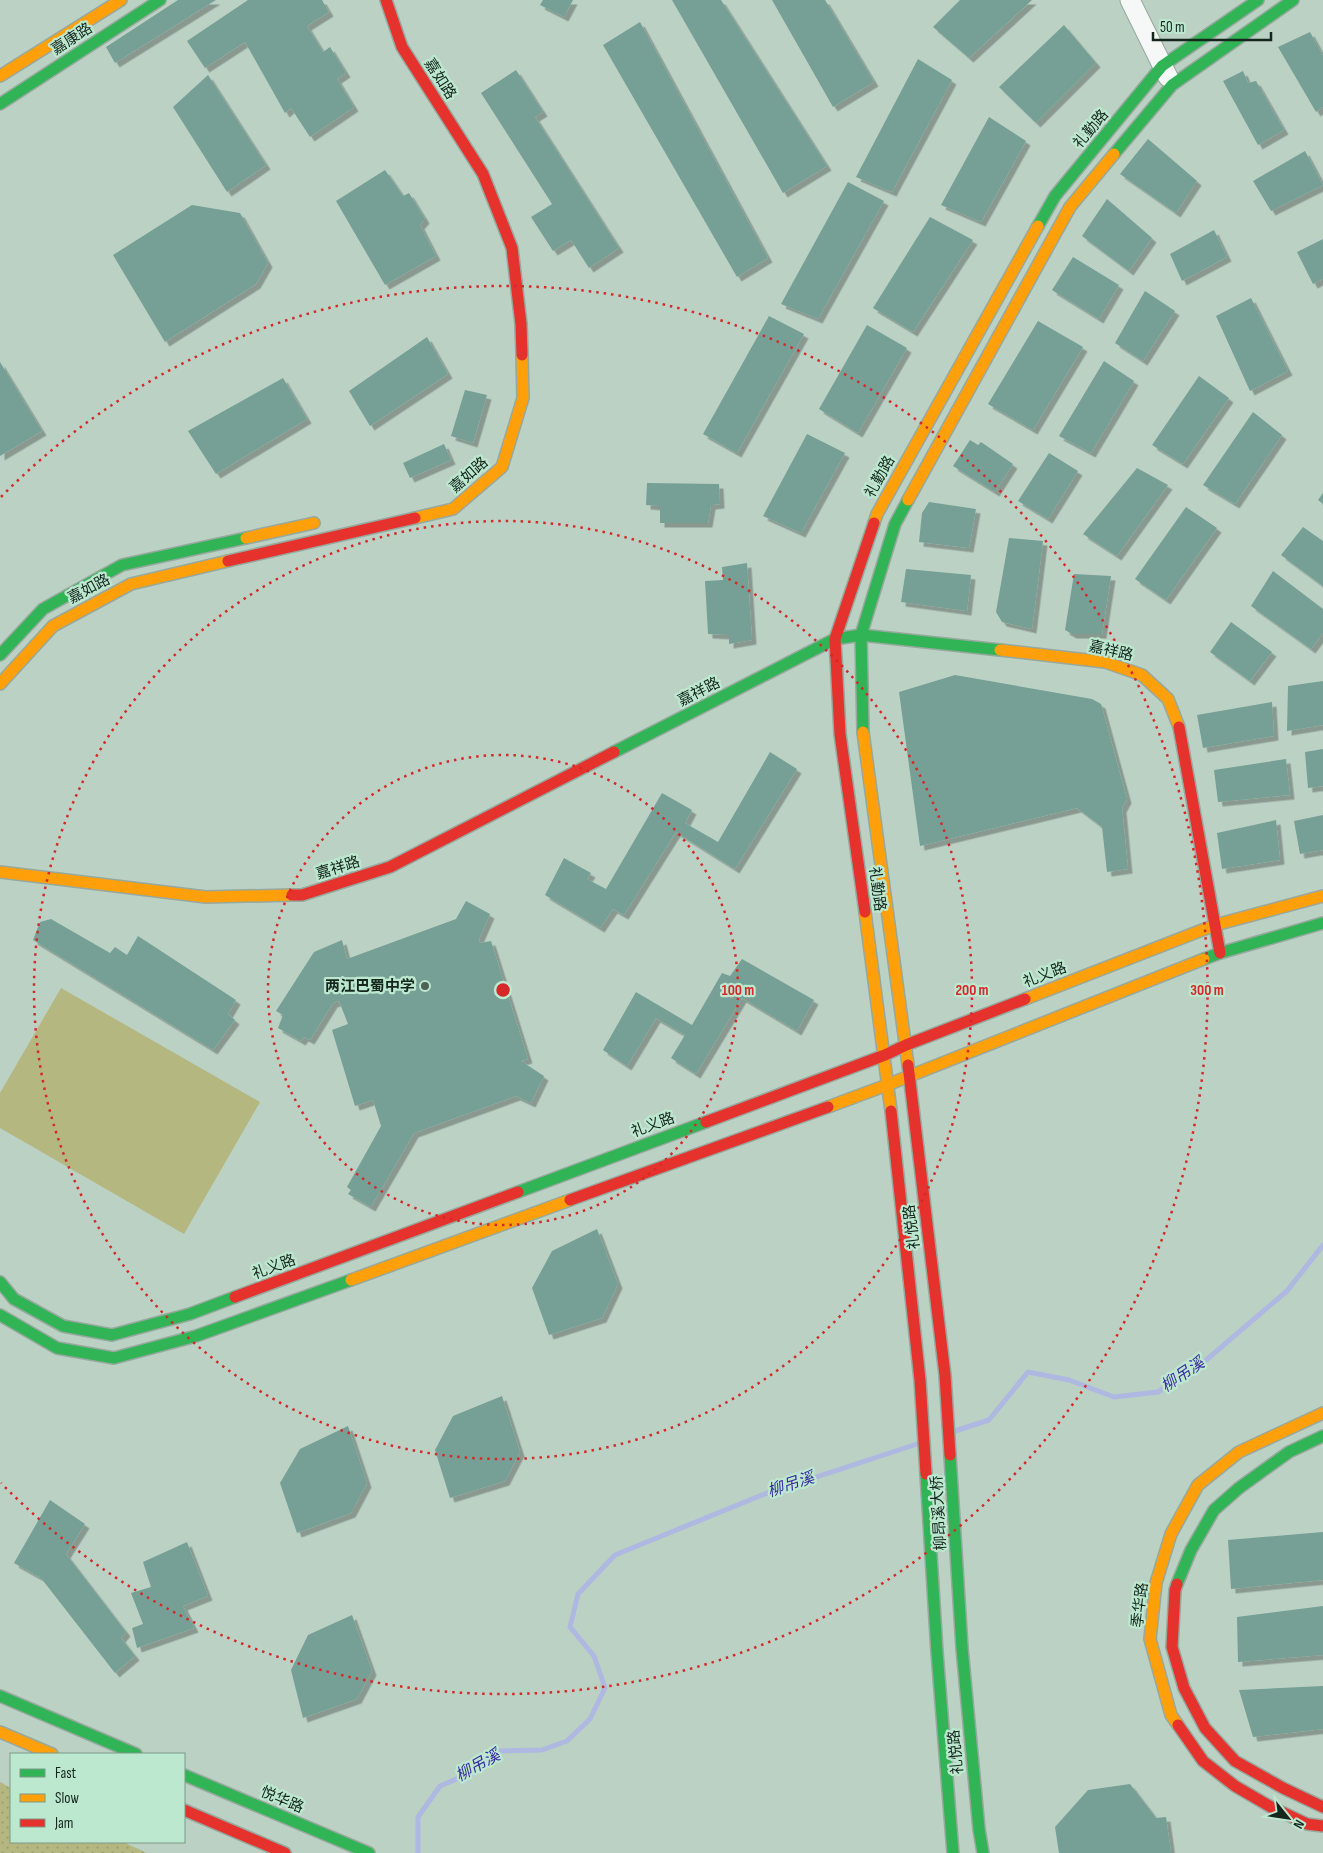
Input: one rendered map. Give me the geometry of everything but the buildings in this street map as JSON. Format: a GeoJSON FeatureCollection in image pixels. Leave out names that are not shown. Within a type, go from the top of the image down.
{"type":"FeatureCollection","features":[{"type":"Feature","properties":{"kind":"main road","name":"嘉康路"},"geometry":{"type":"LineString","coordinates":[[0,76],[122,0]]}},
{"type":"Feature","properties":{"kind":"main road","name":"嘉康路"},"geometry":{"type":"LineString","coordinates":[[0,104],[160,0]]}},
{"type":"Feature","properties":{"kind":"main road","name":"嘉如路"},"geometry":{"type":"LineString","coordinates":[[0,684],[53,626],[131,584],[453,509],[502,467],[523,398],[521,324],[512,248],[483,174],[402,47],[386,0]]}},
{"type":"Feature","properties":{"kind":"main road","name":"礼勤路"},"geometry":{"type":"LineString","coordinates":[[887,1085],[885,1054],[840,734],[835,639],[877,514],[1055,196],[1162,66],[1258,0]]}},
{"type":"Feature","properties":{"kind":"main road","name":"礼勤路"},"geometry":{"type":"LineString","coordinates":[[909,1076],[863,734],[861,635],[895,524],[1070,207],[1172,85],[1293,0]]}},
{"type":"Feature","properties":{"kind":"main road","name":"嘉如路"},"geometry":{"type":"LineString","coordinates":[[0,655],[43,609],[122,565],[321,521]]}},
{"type":"Feature","properties":{"kind":"main road","name":"嘉祥路"},"geometry":{"type":"LineString","coordinates":[[0,872],[206,897],[302,895],[390,867],[835,639],[861,635],[1105,662],[1142,675],[1168,698],[1181,733],[1220,953]]}},
{"type":"Feature","properties":{"kind":"main road","name":"礼义路"},"geometry":{"type":"LineString","coordinates":[[0,1282],[14,1299],[63,1326],[112,1335],[190,1314],[885,1054],[1215,925],[1323,896]]}},
{"type":"Feature","properties":{"kind":"main road"},"geometry":{"type":"LineString","coordinates":[[0,1315],[57,1348],[114,1358],[196,1336],[887,1085],[1220,953],[1323,923]]}},
{"type":"Feature","properties":{"kind":"main road","name":"礼悦路"},"geometry":{"type":"LineString","coordinates":[[909,1076],[945,1376]]}},
{"type":"Feature","properties":{"kind":"main road","name":"礼悦路"},"geometry":{"type":"LineString","coordinates":[[887,1085],[920,1380]]}},
{"type":"Feature","properties":{"kind":"main road","name":"柳昂溪大桥"},"geometry":{"type":"LineString","coordinates":[[945,1376],[962,1648]]}},
{"type":"Feature","properties":{"kind":"main road","name":"柳昂溪大桥"},"geometry":{"type":"LineString","coordinates":[[920,1380],[937,1652]]}},
{"type":"Feature","properties":{"kind":"main road","name":"季华路"},"geometry":{"type":"LineString","coordinates":[[1323,1413],[1239,1452],[1198,1485],[1171,1534],[1156,1583],[1150,1639],[1171,1715],[1203,1761],[1235,1786],[1271,1807],[1307,1824],[1323,1826]]}},
{"type":"Feature","properties":{"kind":"main road"},"geometry":{"type":"LineString","coordinates":[[1323,1436],[1289,1452],[1239,1488],[1214,1510],[1191,1550],[1175,1590],[1172,1647],[1184,1688],[1205,1728],[1236,1761],[1282,1788],[1323,1807]]}},
{"type":"Feature","properties":{"kind":"main road","name":"礼悦路"},"geometry":{"type":"LineString","coordinates":[[962,1648],[979,1829],[983,1853]]}},
{"type":"Feature","properties":{"kind":"main road","name":"礼悦路"},"geometry":{"type":"LineString","coordinates":[[937,1652],[953,1853]]}},
{"type":"Feature","properties":{"kind":"main road"},"geometry":{"type":"LineString","coordinates":[[0,1696],[134,1753]]}},
{"type":"Feature","properties":{"kind":"main road"},"geometry":{"type":"LineString","coordinates":[[0,1732],[50,1753]]}},
{"type":"Feature","properties":{"kind":"main road","name":"悦华路"},"geometry":{"type":"LineString","coordinates":[[185,1774],[368,1853]]}},
{"type":"Feature","properties":{"kind":"main road"},"geometry":{"type":"LineString","coordinates":[[185,1810],[285,1853]]}},
{"type":"Feature","properties":{"kind":"street"},"geometry":{"type":"LineString","coordinates":[[1130,0],[1172,85]]}},
{"type":"Feature","properties":{"kind":"green space"},"geometry":{"type":"Polygon","coordinates":[[[61,988],[260,1102],[184,1234],[0,1128],[0,1093],[61,988]]]}},
{"type":"Feature","properties":{"kind":"green space"},"geometry":{"type":"Polygon","coordinates":[[[0,1782],[10,1787],[10,1843],[125,1843],[147,1853],[0,1853],[0,1782]]]}},
{"type":"Feature","properties":{"kind":"waterway","name":"柳吊溪"},"geometry":{"type":"LineString","coordinates":[[955,1431],[989,1420],[1028,1372],[1069,1380],[1114,1397],[1158,1392],[1191,1373],[1287,1291],[1323,1245]]}},
{"type":"Feature","properties":{"kind":"waterway","name":"柳吊溪"},"geometry":{"type":"LineString","coordinates":[[418,1853],[418,1817],[440,1786],[471,1773],[498,1751],[542,1750],[567,1741],[590,1719],[605,1688],[594,1656],[570,1627],[578,1594],[615,1555],[762,1495],[917,1444]]}},
{"type":"Feature","properties":{"kind":"traffic: fast"},"geometry":{"type":"LineString","coordinates":[[0,104],[160,0]]}},
{"type":"Feature","properties":{"kind":"traffic: fast"},"geometry":{"type":"LineString","coordinates":[[1038,226],[1055,196],[1162,66],[1258,0]]}},
{"type":"Feature","properties":{"kind":"traffic: fast"},"geometry":{"type":"LineString","coordinates":[[1114,154],[1172,85],[1293,0]]}},
{"type":"Feature","properties":{"kind":"traffic: fast"},"geometry":{"type":"LineString","coordinates":[[863,732],[861,635],[895,524],[908,500]]}},
{"type":"Feature","properties":{"kind":"traffic: fast"},"geometry":{"type":"LineString","coordinates":[[0,655],[43,609],[122,565],[246,538]]}},
{"type":"Feature","properties":{"kind":"traffic: fast"},"geometry":{"type":"LineString","coordinates":[[614,752],[835,639],[861,635],[1000,650]]}},
{"type":"Feature","properties":{"kind":"traffic: fast"},"geometry":{"type":"LineString","coordinates":[[1204,959],[1323,923]]}},
{"type":"Feature","properties":{"kind":"traffic: fast"},"geometry":{"type":"LineString","coordinates":[[518,1192],[706,1122]]}},
{"type":"Feature","properties":{"kind":"traffic: fast"},"geometry":{"type":"LineString","coordinates":[[0,1315],[57,1348],[114,1358],[196,1336],[351,1280]]}},
{"type":"Feature","properties":{"kind":"traffic: fast"},"geometry":{"type":"LineString","coordinates":[[0,1282],[14,1299],[63,1326],[112,1335],[190,1314],[235,1297]]}},
{"type":"Feature","properties":{"kind":"traffic: fast"},"geometry":{"type":"LineString","coordinates":[[1177,1584],[1191,1550],[1214,1510],[1239,1488],[1289,1452],[1323,1436]]}},
{"type":"Feature","properties":{"kind":"traffic: fast"},"geometry":{"type":"LineString","coordinates":[[950,1455],[962,1648],[979,1829],[983,1853]]}},
{"type":"Feature","properties":{"kind":"traffic: fast"},"geometry":{"type":"LineString","coordinates":[[926,1474],[937,1652],[953,1853]]}},
{"type":"Feature","properties":{"kind":"traffic: fast"},"geometry":{"type":"LineString","coordinates":[[0,1696],[134,1753]]}},
{"type":"Feature","properties":{"kind":"traffic: fast"},"geometry":{"type":"LineString","coordinates":[[185,1775],[369,1853]]}},
{"type":"Feature","properties":{"kind":"traffic: slow"},"geometry":{"type":"LineString","coordinates":[[0,76],[121,0]]}},
{"type":"Feature","properties":{"kind":"traffic: slow"},"geometry":{"type":"LineString","coordinates":[[908,500],[1070,207],[1114,154]]}},
{"type":"Feature","properties":{"kind":"traffic: slow"},"geometry":{"type":"LineString","coordinates":[[874,523],[877,514],[1038,226]]}},
{"type":"Feature","properties":{"kind":"traffic: slow"},"geometry":{"type":"LineString","coordinates":[[415,518],[453,509],[502,467],[523,398],[522,355]]}},
{"type":"Feature","properties":{"kind":"traffic: slow"},"geometry":{"type":"LineString","coordinates":[[246,538],[314,523]]}},
{"type":"Feature","properties":{"kind":"traffic: slow"},"geometry":{"type":"LineString","coordinates":[[0,684],[53,626],[131,584],[228,561]]}},
{"type":"Feature","properties":{"kind":"traffic: slow"},"geometry":{"type":"LineString","coordinates":[[1000,650],[1105,662],[1142,675],[1168,699],[1179,727]]}},
{"type":"Feature","properties":{"kind":"traffic: slow"},"geometry":{"type":"LineString","coordinates":[[863,732],[908,1065]]}},
{"type":"Feature","properties":{"kind":"traffic: slow"},"geometry":{"type":"LineString","coordinates":[[0,872],[206,897],[292,895]]}},
{"type":"Feature","properties":{"kind":"traffic: slow"},"geometry":{"type":"LineString","coordinates":[[1025,999],[1215,925],[1323,896]]}},
{"type":"Feature","properties":{"kind":"traffic: slow"},"geometry":{"type":"LineString","coordinates":[[865,912],[891,1111]]}},
{"type":"Feature","properties":{"kind":"traffic: slow"},"geometry":{"type":"LineString","coordinates":[[828,1107],[1204,959]]}},
{"type":"Feature","properties":{"kind":"traffic: slow"},"geometry":{"type":"LineString","coordinates":[[351,1280],[570,1200]]}},
{"type":"Feature","properties":{"kind":"traffic: slow"},"geometry":{"type":"LineString","coordinates":[[1178,1725],[1171,1715],[1150,1639],[1156,1583],[1171,1534],[1198,1485],[1239,1452],[1323,1413]]}},
{"type":"Feature","properties":{"kind":"traffic: slow"},"geometry":{"type":"LineString","coordinates":[[0,1732],[50,1753]]}},
{"type":"Feature","properties":{"kind":"traffic: jam"},"geometry":{"type":"LineString","coordinates":[[386,0],[402,47],[483,174],[512,248],[521,324],[522,355]]}},
{"type":"Feature","properties":{"kind":"traffic: jam"},"geometry":{"type":"LineString","coordinates":[[228,561],[415,518]]}},
{"type":"Feature","properties":{"kind":"traffic: jam"},"geometry":{"type":"LineString","coordinates":[[865,912],[840,734],[835,639],[874,523]]}},
{"type":"Feature","properties":{"kind":"traffic: jam"},"geometry":{"type":"LineString","coordinates":[[1179,727],[1220,953]]}},
{"type":"Feature","properties":{"kind":"traffic: jam"},"geometry":{"type":"LineString","coordinates":[[292,895],[302,895],[390,867],[614,752]]}},
{"type":"Feature","properties":{"kind":"traffic: jam"},"geometry":{"type":"LineString","coordinates":[[706,1122],[885,1055],[1025,999]]}},
{"type":"Feature","properties":{"kind":"traffic: jam"},"geometry":{"type":"LineString","coordinates":[[908,1065],[945,1375],[950,1455]]}},
{"type":"Feature","properties":{"kind":"traffic: jam"},"geometry":{"type":"LineString","coordinates":[[570,1200],[828,1107]]}},
{"type":"Feature","properties":{"kind":"traffic: jam"},"geometry":{"type":"LineString","coordinates":[[891,1111],[920,1380],[926,1474]]}},
{"type":"Feature","properties":{"kind":"traffic: jam"},"geometry":{"type":"LineString","coordinates":[[235,1297],[518,1192]]}},
{"type":"Feature","properties":{"kind":"traffic: jam"},"geometry":{"type":"LineString","coordinates":[[1177,1584],[1175,1590],[1172,1647],[1184,1688],[1205,1728],[1235,1761],[1283,1788],[1323,1807]]}},
{"type":"Feature","properties":{"kind":"traffic: jam"},"geometry":{"type":"LineString","coordinates":[[1178,1725],[1203,1761],[1235,1786],[1271,1807],[1307,1824],[1323,1826]]}},
{"type":"Feature","properties":{"kind":"traffic: jam"},"geometry":{"type":"LineString","coordinates":[[185,1810],[285,1853]]}},
{"type":"Feature","properties":{"kind":"place","name":"两江巴蜀中学"},"geometry":{"type":"Point","coordinates":[425,986]}}]}
